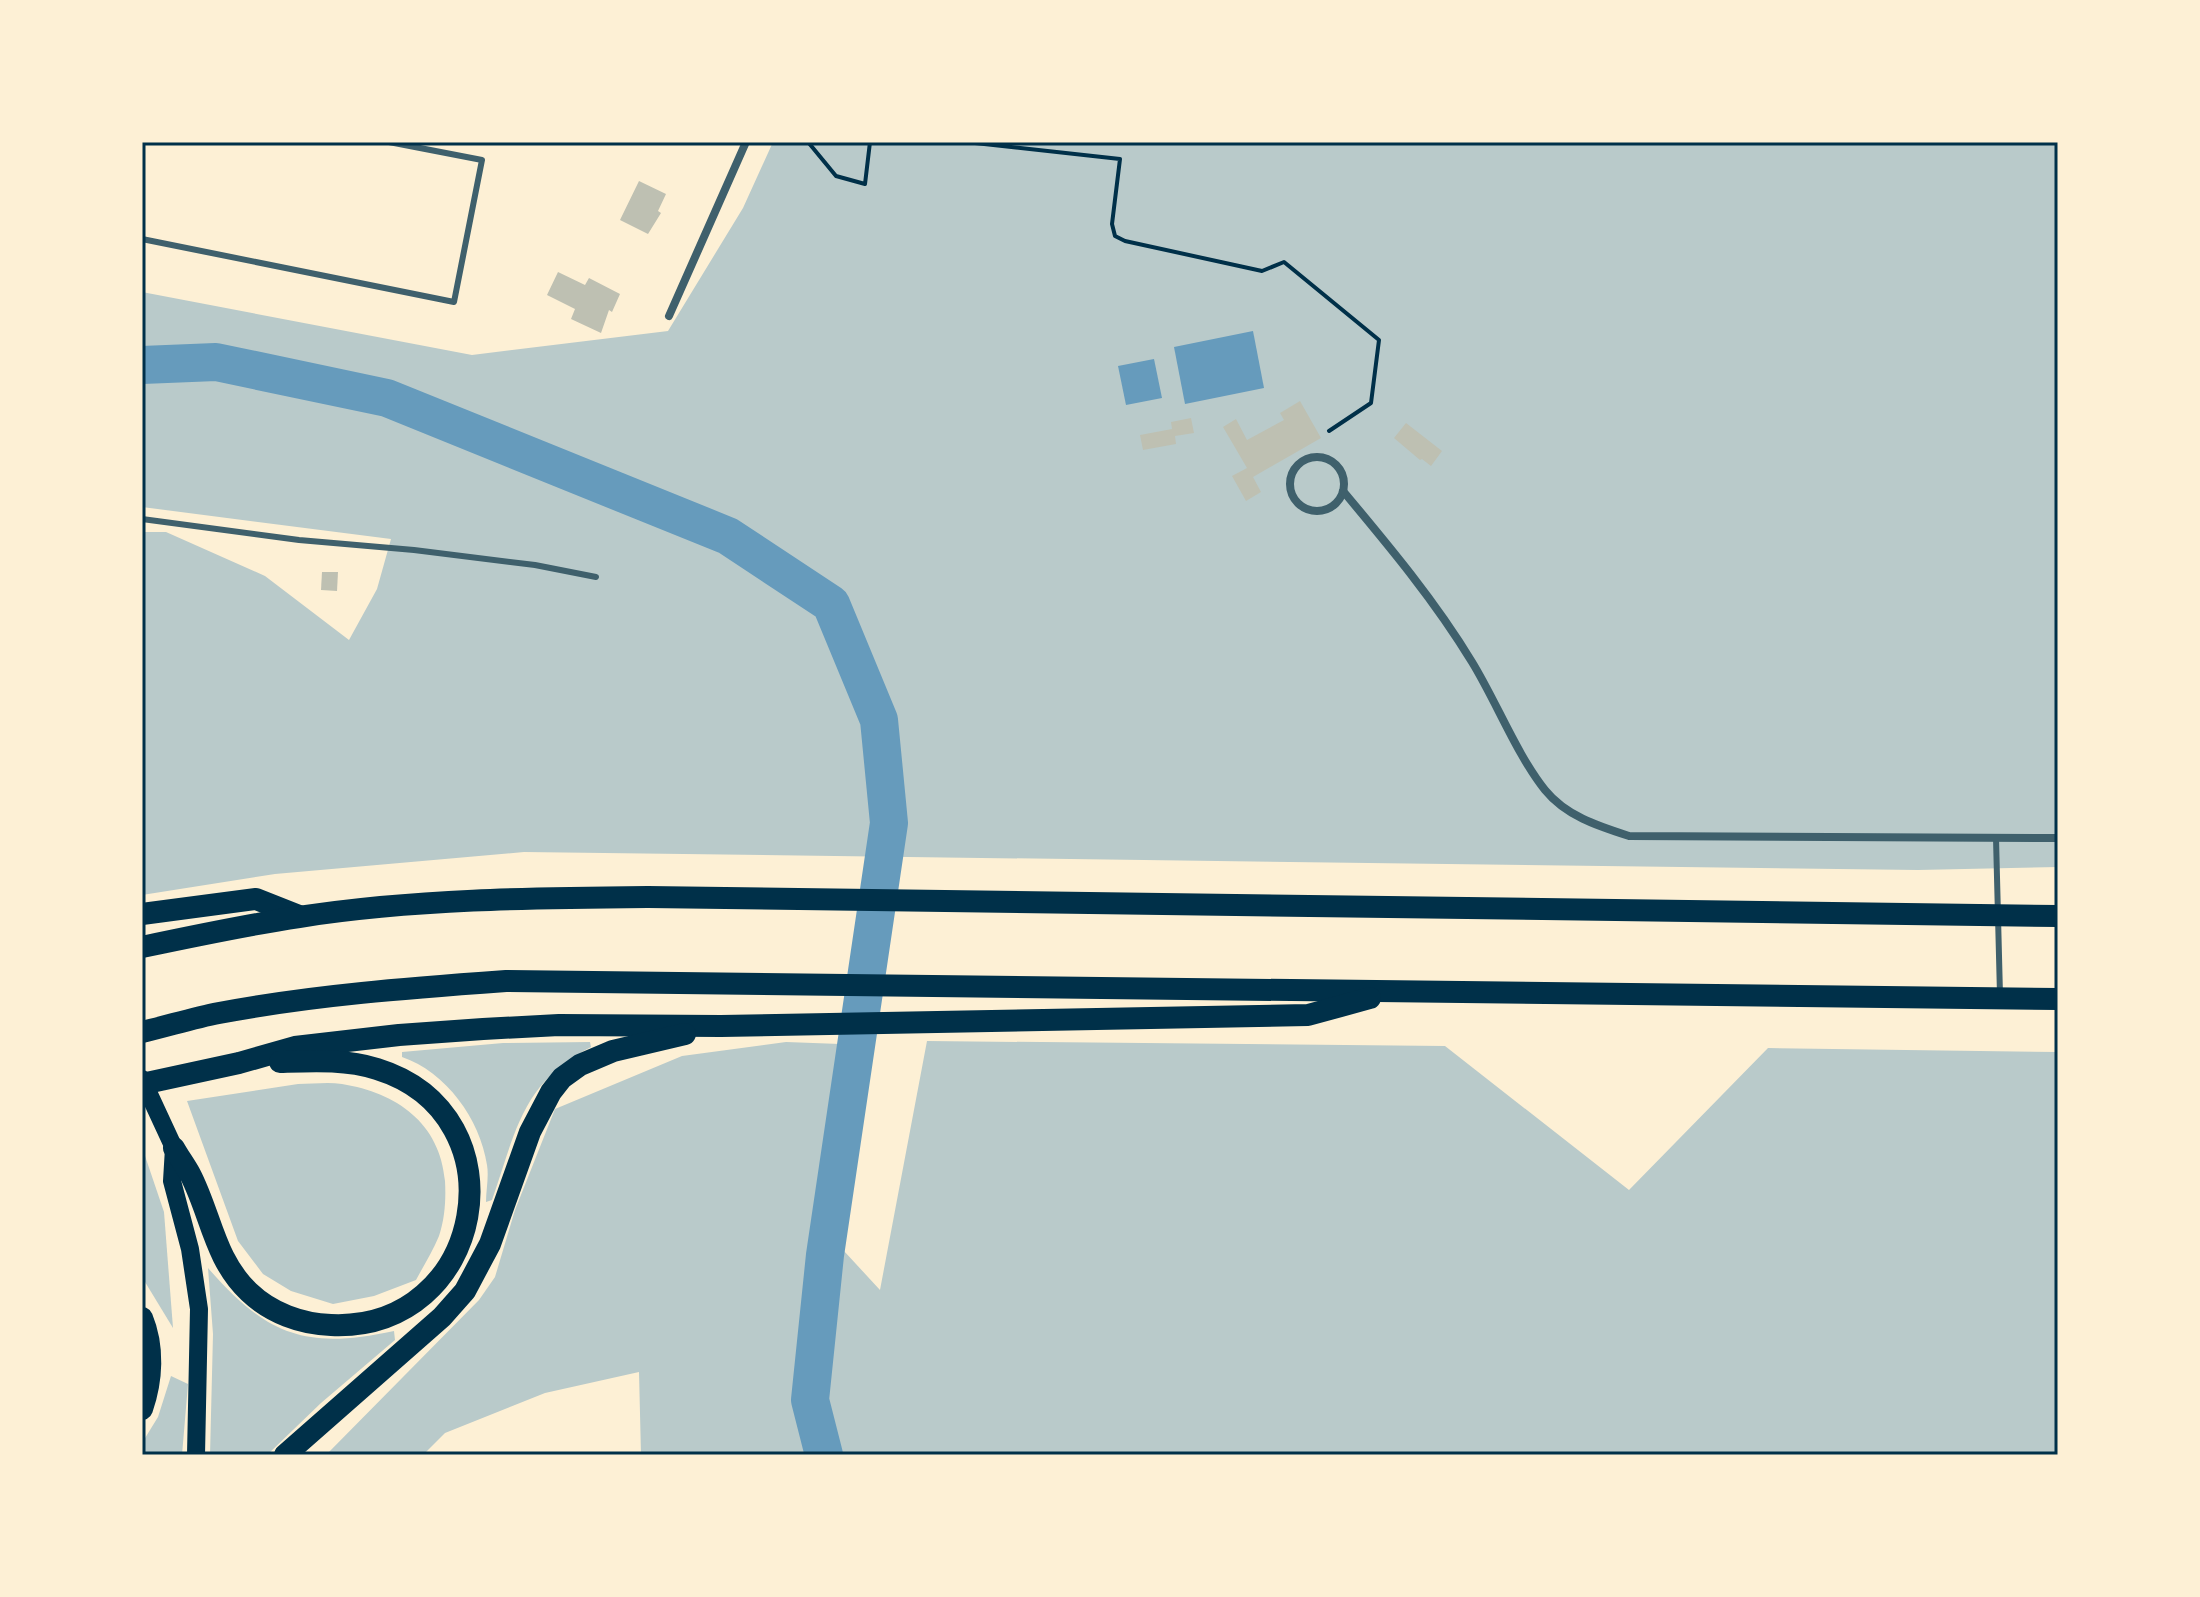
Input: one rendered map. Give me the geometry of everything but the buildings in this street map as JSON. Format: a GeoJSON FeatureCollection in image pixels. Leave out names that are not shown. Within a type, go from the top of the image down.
{"type":"FeatureCollection","features":[{"type":"Feature","properties":{"kind":"highway"},"geometry":{"type":"LineString","coordinates":[[142,947],[300,916],[531,898],[2058,916]]}},
{"type":"Feature","properties":{"kind":"highway"},"geometry":{"type":"LineString","coordinates":[[142,914],[256,899],[300,916]]}},
{"type":"Feature","properties":{"kind":"highway"},"geometry":{"type":"LineString","coordinates":[[151,1030],[218,1014],[352,994],[490,982],[582,980],[2058,999]]}},
{"type":"Feature","properties":{"kind":"highway"},"geometry":{"type":"LineString","coordinates":[[142,1082],[239,1063],[295,1047],[399,1035],[559,1025],[721,1026],[1308,1015],[1395,991]]}},
{"type":"Feature","properties":{"kind":"highway"},"geometry":{"type":"LineString","coordinates":[[285,1455],[442,1317],[465,1291],[483,1260],[534,1122],[562,1078],[580,1065],[613,1051],[721,1026]]}},
{"type":"Feature","properties":{"kind":"highway"},"geometry":{"type":"LineString","coordinates":[[174,1148],[191,1175],[216,1245],[230,1270],[247,1290],[272,1309],[319,1325],[347,1326],[380,1320],[417,1301],[449,1267],[468,1218],[471,1194],[469,1169],[456,1134],[426,1096],[377,1069],[346,1062],[239,1063]]}},
{"type":"Feature","properties":{"kind":"highway"},"geometry":{"type":"LineString","coordinates":[[142,1318],[150,1355],[150,1380],[142,1409]]}},
{"type":"Feature","properties":{"kind":"main road"},"geometry":{"type":"LineString","coordinates":[[142,1082],[174,1148],[172,1181],[190,1249],[199,1309],[196,1455]]}},
{"type":"Feature","properties":{"kind":"street"},"geometry":{"type":"LineString","coordinates":[[669,316],[746,142]]}},
{"type":"Feature","properties":{"kind":"street"},"geometry":{"type":"LineString","coordinates":[[1343,491],[1326,510],[1308,509],[1291,491],[1292,473],[1305,460],[1322,457],[1331,460],[1342,474],[1343,491],[1423,587],[1472,662],[1545,789],[1567,810],[1595,825],[1629,836],[2058,838]]}},
{"type":"Feature","properties":{"kind":"lane"},"geometry":{"type":"LineString","coordinates":[[142,239],[454,302],[482,160],[389,142]]}},
{"type":"Feature","properties":{"kind":"lane"},"geometry":{"type":"LineString","coordinates":[[142,519],[299,540],[505,561],[596,577]]}},
{"type":"Feature","properties":{"kind":"lane"},"geometry":{"type":"LineString","coordinates":[[1996,838],[2000,999]]}},
{"type":"Feature","properties":{"kind":"path"},"geometry":{"type":"LineString","coordinates":[[808,142],[836,176],[865,184],[870,142]]}},
{"type":"Feature","properties":{"kind":"path"},"geometry":{"type":"LineString","coordinates":[[966,142],[1120,159],[1112,224],[1115,236],[1125,241],[1262,271],[1284,262],[1379,340],[1371,403],[1329,431]]}},
{"type":"Feature","properties":{"kind":"shaded area"},"geometry":{"type":"Polygon","coordinates":[[[773,142],[2058,142],[2058,867],[1918,870],[524,852],[275,874],[142,895],[142,532],[166,532],[265,576],[349,640],[377,589],[391,539],[142,507],[142,292],[472,355],[668,331],[743,208],[773,142]]]}},
{"type":"Feature","properties":{"kind":"shaded area"},"geometry":{"type":"Polygon","coordinates":[[[927,1041],[1445,1046],[1629,1190],[1768,1048],[2058,1052],[2058,1455],[641,1455],[639,1372],[545,1393],[445,1433],[423,1455],[326,1455],[479,1300],[495,1277],[515,1210],[555,1109],[682,1056],[786,1042],[840,1044],[820,1225],[880,1290],[927,1041]]]}},
{"type":"Feature","properties":{"kind":"shaded area"},"geometry":{"type":"Polygon","coordinates":[[[590,1042],[591,1047],[568,1061],[535,1093],[515,1131],[492,1200],[486,1202],[487,1165],[469,1115],[446,1086],[418,1064],[402,1057],[402,1052],[503,1043],[590,1042]]]}},
{"type":"Feature","properties":{"kind":"shaded area"},"geometry":{"type":"Polygon","coordinates":[[[298,1084],[342,1084],[381,1095],[412,1114],[435,1143],[445,1181],[444,1215],[437,1242],[416,1280],[374,1296],[333,1304],[291,1291],[263,1274],[238,1241],[187,1101],[298,1084]]]}},
{"type":"Feature","properties":{"kind":"shaded area"},"geometry":{"type":"Polygon","coordinates":[[[142,1147],[164,1212],[173,1328],[142,1277],[142,1147]]]}},
{"type":"Feature","properties":{"kind":"shaded area"},"geometry":{"type":"Polygon","coordinates":[[[208,1268],[250,1309],[290,1332],[336,1339],[394,1331],[395,1340],[321,1403],[267,1455],[210,1455],[213,1334],[208,1268]]]}},
{"type":"Feature","properties":{"kind":"shaded area"},"geometry":{"type":"Polygon","coordinates":[[[171,1376],[188,1384],[182,1455],[142,1455],[142,1443],[158,1417],[171,1376]]]}},
{"type":"Feature","properties":{"kind":"water"},"geometry":{"type":"Polygon","coordinates":[[[1253,331],[1264,388],[1185,404],[1174,347],[1253,331]]]}},
{"type":"Feature","properties":{"kind":"water"},"geometry":{"type":"Polygon","coordinates":[[[1154,359],[1162,398],[1126,405],[1118,366],[1154,359]]]}},
{"type":"Feature","properties":{"kind":"waterway"},"geometry":{"type":"LineString","coordinates":[[142,365],[216,362],[387,398],[728,536],[831,604],[879,720],[889,823],[825,1255],[810,1400],[824,1455]]}}]}
